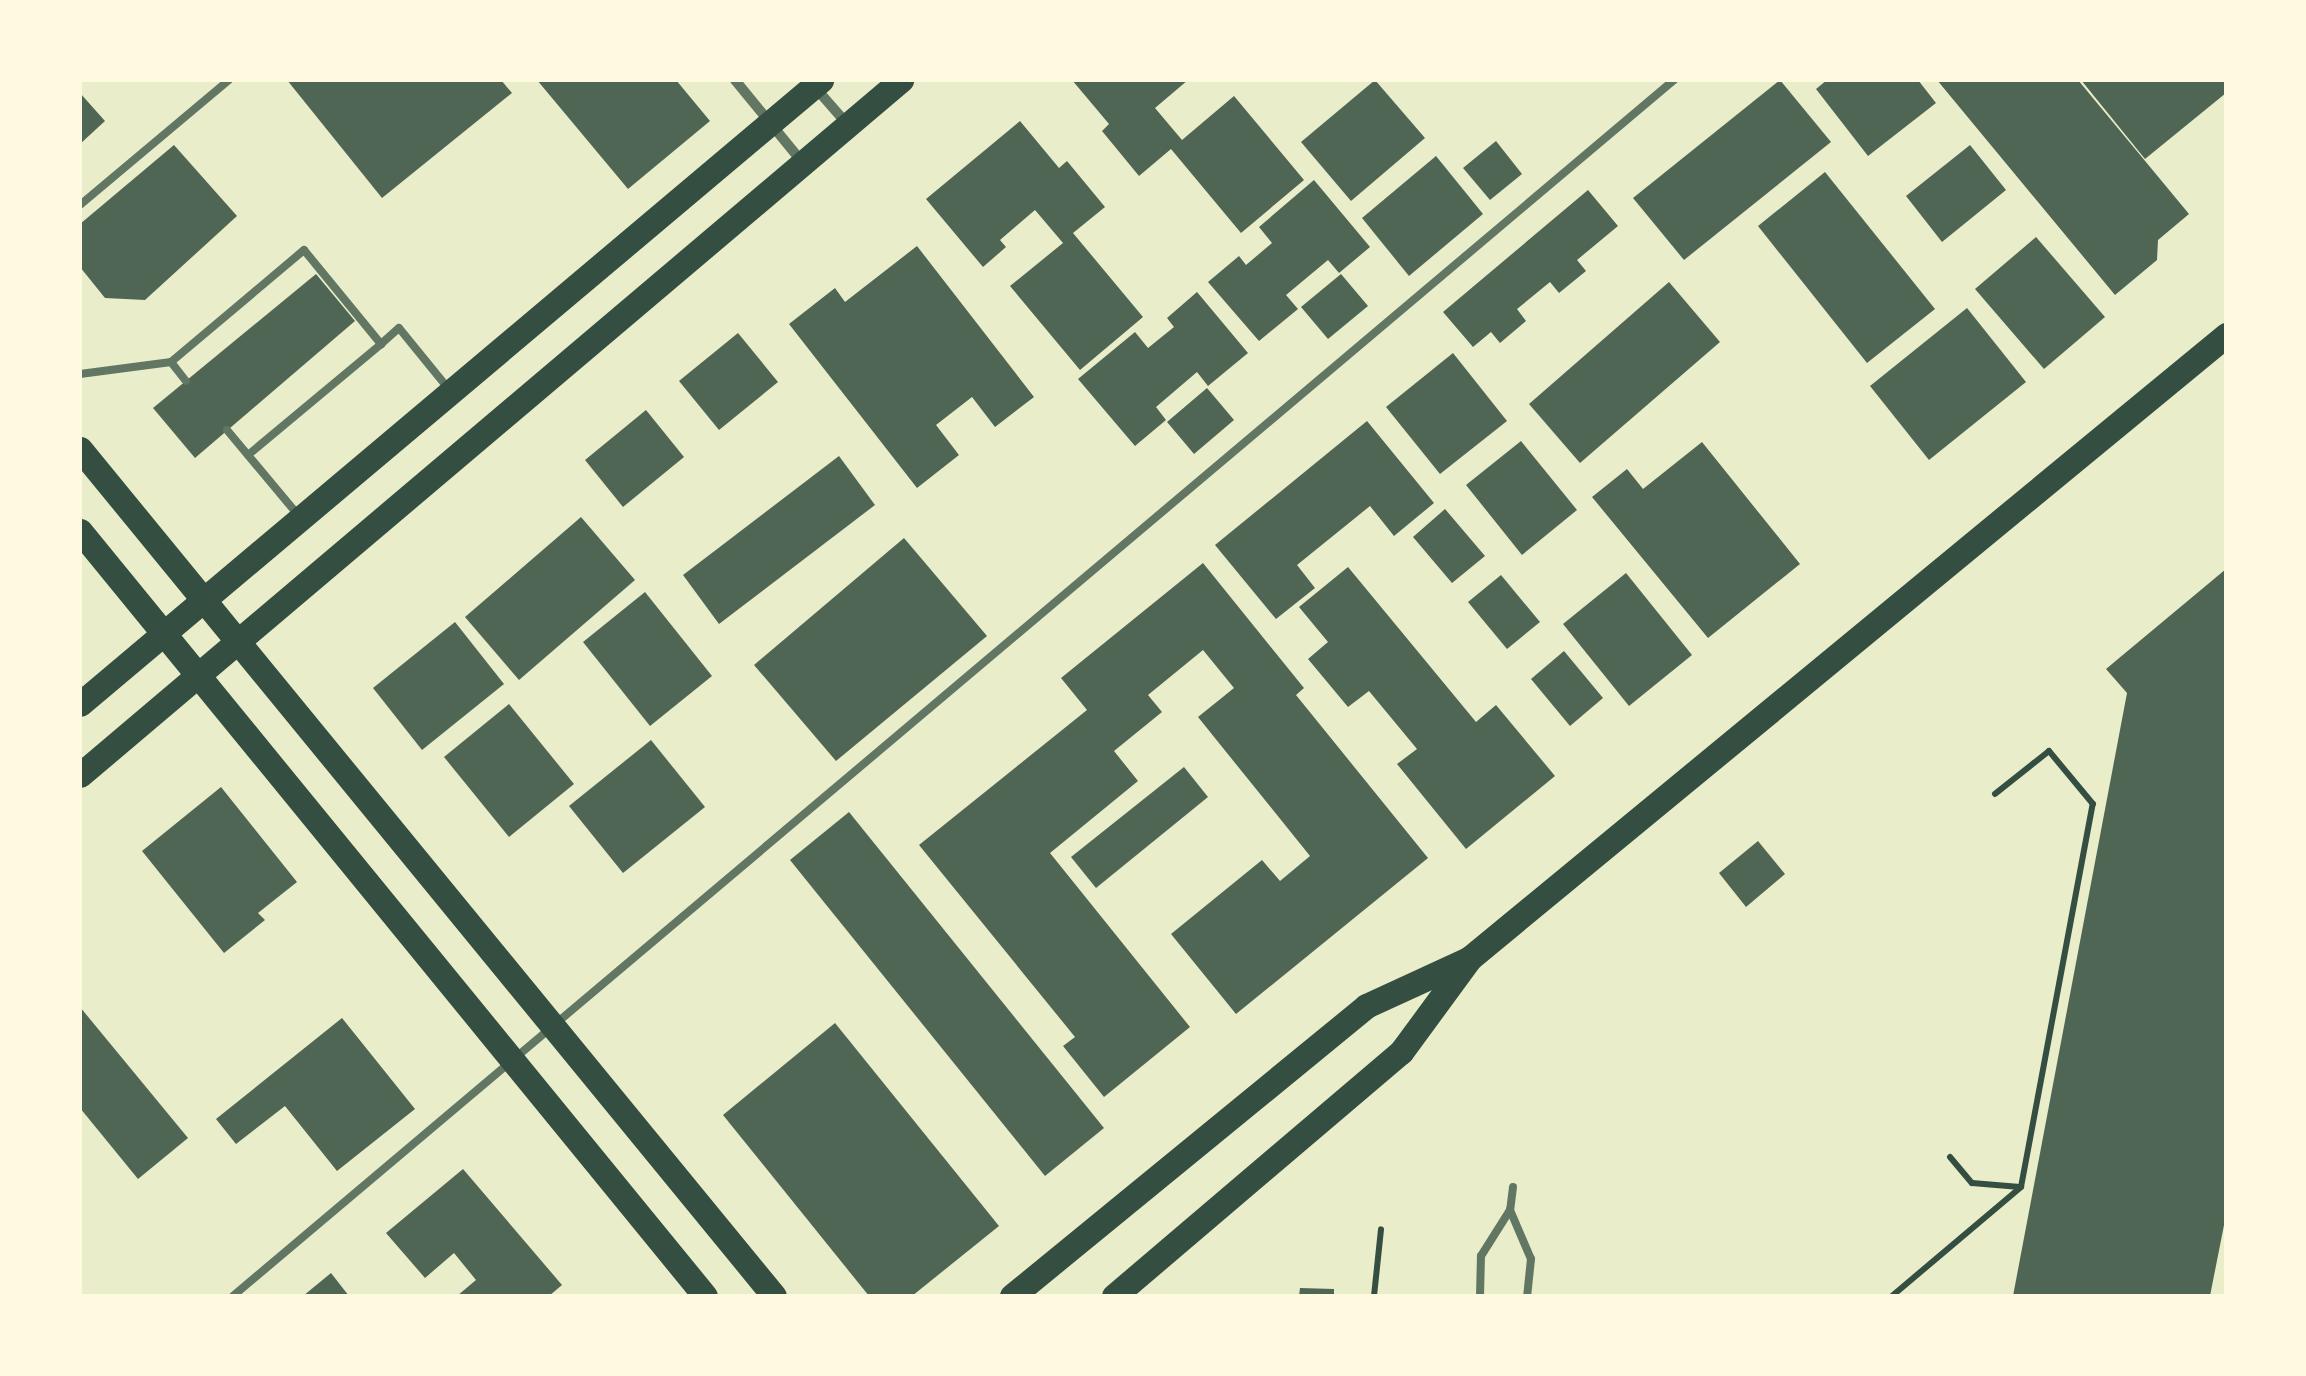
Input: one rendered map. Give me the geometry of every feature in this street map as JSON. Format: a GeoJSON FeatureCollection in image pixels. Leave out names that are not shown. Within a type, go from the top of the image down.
{"type":"FeatureCollection","features":[{"type":"Feature","properties":{"kind":"main road"},"geometry":{"type":"LineString","coordinates":[[80,775],[901,80]]}},
{"type":"Feature","properties":{"kind":"main road"},"geometry":{"type":"LineString","coordinates":[[80,704],[815,82]]}},
{"type":"Feature","properties":{"kind":"main road"},"geometry":{"type":"LineString","coordinates":[[1114,1296],[1401,1052],[1470,958],[2226,335]]}},
{"type":"Feature","properties":{"kind":"main road"},"geometry":{"type":"LineString","coordinates":[[80,450],[774,1296]]}},
{"type":"Feature","properties":{"kind":"main road"},"geometry":{"type":"LineString","coordinates":[[80,531],[706,1296]]}},
{"type":"Feature","properties":{"kind":"main road"},"geometry":{"type":"LineString","coordinates":[[1012,1296],[1366,1006],[1470,958]]}},
{"type":"Feature","properties":{"kind":"street"},"geometry":{"type":"LineString","coordinates":[[735,80],[803,163]]}},
{"type":"Feature","properties":{"kind":"street"},"geometry":{"type":"LineString","coordinates":[[815,82],[848,125]]}},
{"type":"Feature","properties":{"kind":"lane"},"geometry":{"type":"LineString","coordinates":[[80,206],[230,80]]}},
{"type":"Feature","properties":{"kind":"lane"},"geometry":{"type":"LineString","coordinates":[[233,1296],[1674,80]]}},
{"type":"Feature","properties":{"kind":"lane"},"geometry":{"type":"LineString","coordinates":[[80,374],[170,362],[304,250],[381,344]]}},
{"type":"Feature","properties":{"kind":"lane"},"geometry":{"type":"LineString","coordinates":[[248,455],[399,328],[451,391]]}},
{"type":"Feature","properties":{"kind":"lane"},"geometry":{"type":"LineString","coordinates":[[170,362],[186,380]]}},
{"type":"Feature","properties":{"kind":"lane"},"geometry":{"type":"LineString","coordinates":[[227,430],[300,518]]}},
{"type":"Feature","properties":{"kind":"lane"},"geometry":{"type":"LineString","coordinates":[[1480,1296],[1481,1256],[1510,1210],[1513,1187]]}},
{"type":"Feature","properties":{"kind":"lane"},"geometry":{"type":"LineString","coordinates":[[1510,1210],[1531,1259],[1527,1296]]}},
{"type":"Feature","properties":{"kind":"path"},"geometry":{"type":"LineString","coordinates":[[1892,1296],[2021,1187],[2093,804],[2048,750],[1995,794]]}},
{"type":"Feature","properties":{"kind":"path"},"geometry":{"type":"LineString","coordinates":[[1950,1158],[1972,1183],[2021,1187]]}},
{"type":"Feature","properties":{"kind":"path"},"geometry":{"type":"LineString","coordinates":[[1374,1296],[1381,1229]]}},
{"type":"Feature","properties":{"kind":"building"},"geometry":{"type":"Polygon","coordinates":[[[287,80],[501,80],[512,93],[382,198],[287,80]]]}},
{"type":"Feature","properties":{"kind":"building"},"geometry":{"type":"Polygon","coordinates":[[[537,80],[676,80],[710,121],[628,189],[537,80]]]}},
{"type":"Feature","properties":{"kind":"building"},"geometry":{"type":"Polygon","coordinates":[[[1072,80],[1188,80],[1155,108],[1182,140],[1234,96],[1304,180],[1241,233],[1171,149],[1139,176],[1102,131],[1109,124],[1072,80]]]}},
{"type":"Feature","properties":{"kind":"building"},"geometry":{"type":"Polygon","coordinates":[[[1375,80],[1425,138],[1351,201],[1301,142],[1375,80]]]}},
{"type":"Feature","properties":{"kind":"building"},"geometry":{"type":"Polygon","coordinates":[[[1780,80],[1831,142],[1684,260],[1633,198],[1780,80]]]}},
{"type":"Feature","properties":{"kind":"building"},"geometry":{"type":"Polygon","coordinates":[[[1827,80],[1918,80],[1936,103],[1868,156],[1816,89],[1827,80]]]}},
{"type":"Feature","properties":{"kind":"building"},"geometry":{"type":"Polygon","coordinates":[[[1937,80],[2078,80],[2189,214],[2158,240],[2157,260],[2115,295],[1937,80]]]}},
{"type":"Feature","properties":{"kind":"building"},"geometry":{"type":"Polygon","coordinates":[[[2081,80],[2226,80],[2226,93],[2145,159],[2081,80]]]}},
{"type":"Feature","properties":{"kind":"building"},"geometry":{"type":"Polygon","coordinates":[[[80,93],[105,121],[80,144],[80,93]]]}},
{"type":"Feature","properties":{"kind":"building"},"geometry":{"type":"Polygon","coordinates":[[[1020,121],[1059,168],[1067,161],[1105,207],[1073,233],[1143,317],[1080,370],[1010,286],[1063,243],[1035,210],[1000,240],[1006,247],[983,267],[926,199],[1020,121]]]}},
{"type":"Feature","properties":{"kind":"building"},"geometry":{"type":"Polygon","coordinates":[[[1496,141],[1522,174],[1490,200],[1463,168],[1496,141]]]}},
{"type":"Feature","properties":{"kind":"building"},"geometry":{"type":"Polygon","coordinates":[[[174,145],[237,216],[145,300],[105,298],[80,267],[80,224],[174,145]]]}},
{"type":"Feature","properties":{"kind":"building"},"geometry":{"type":"Polygon","coordinates":[[[1970,145],[2006,190],[1942,242],[1906,196],[1970,145]]]}},
{"type":"Feature","properties":{"kind":"building"},"geometry":{"type":"Polygon","coordinates":[[[1436,156],[1483,214],[1409,276],[1362,218],[1436,156]]]}},
{"type":"Feature","properties":{"kind":"building"},"geometry":{"type":"Polygon","coordinates":[[[1825,172],[1935,309],[1867,363],[1758,226],[1825,172]]]}},
{"type":"Feature","properties":{"kind":"building"},"geometry":{"type":"Polygon","coordinates":[[[1314,180],[1370,247],[1339,273],[1328,260],[1286,295],[1298,309],[1259,341],[1208,282],[1239,256],[1246,265],[1272,243],[1259,227],[1314,180]]]}},
{"type":"Feature","properties":{"kind":"building"},"geometry":{"type":"Polygon","coordinates":[[[1588,190],[1618,226],[1577,260],[1586,271],[1559,293],[1550,282],[1517,309],[1526,321],[1500,343],[1491,332],[1473,347],[1443,312],[1588,190]]]}},
{"type":"Feature","properties":{"kind":"building"},"geometry":{"type":"Polygon","coordinates":[[[2036,237],[2105,317],[2044,369],[1975,289],[2036,237]]]}},
{"type":"Feature","properties":{"kind":"building"},"geometry":{"type":"Polygon","coordinates":[[[917,246],[1034,397],[995,427],[972,397],[936,425],[959,455],[917,488],[789,324],[835,288],[845,302],[917,246]]]}},
{"type":"Feature","properties":{"kind":"building"},"geometry":{"type":"Polygon","coordinates":[[[316,274],[355,321],[195,458],[153,408],[316,274]]]}},
{"type":"Feature","properties":{"kind":"building"},"geometry":{"type":"Polygon","coordinates":[[[1341,274],[1368,306],[1328,339],[1301,307],[1341,274]]]}},
{"type":"Feature","properties":{"kind":"building"},"geometry":{"type":"Polygon","coordinates":[[[1669,282],[1720,342],[1580,463],[1529,404],[1669,282]]]}},
{"type":"Feature","properties":{"kind":"building"},"geometry":{"type":"Polygon","coordinates":[[[1197,292],[1248,353],[1208,386],[1197,372],[1156,407],[1166,420],[1135,446],[1078,379],[1135,332],[1148,348],[1174,327],[1167,318],[1197,292]]]}},
{"type":"Feature","properties":{"kind":"building"},"geometry":{"type":"Polygon","coordinates":[[[1967,308],[2026,382],[1929,460],[1870,386],[1967,308]]]}},
{"type":"Feature","properties":{"kind":"building"},"geometry":{"type":"Polygon","coordinates":[[[738,333],[778,382],[719,430],[679,381],[738,333]]]}},
{"type":"Feature","properties":{"kind":"building"},"geometry":{"type":"Polygon","coordinates":[[[1453,353],[1507,421],[1440,474],[1386,407],[1453,353]]]}},
{"type":"Feature","properties":{"kind":"building"},"geometry":{"type":"Polygon","coordinates":[[[1207,388],[1234,420],[1194,454],[1167,422],[1207,388]]]}},
{"type":"Feature","properties":{"kind":"building"},"geometry":{"type":"Polygon","coordinates":[[[646,410],[684,457],[623,507],[585,460],[646,410]]]}},
{"type":"Feature","properties":{"kind":"building"},"geometry":{"type":"Polygon","coordinates":[[[1367,421],[1434,503],[1394,536],[1370,506],[1297,565],[1315,588],[1276,619],[1215,545],[1367,421]]]}},
{"type":"Feature","properties":{"kind":"building"},"geometry":{"type":"Polygon","coordinates":[[[1521,441],[1577,510],[1522,555],[1466,485],[1521,441]]]}},
{"type":"Feature","properties":{"kind":"building"},"geometry":{"type":"Polygon","coordinates":[[[1702,442],[1800,564],[1708,638],[1592,497],[1627,469],[1643,489],[1702,442]]]}},
{"type":"Feature","properties":{"kind":"building"},"geometry":{"type":"Polygon","coordinates":[[[839,456],[875,505],[719,624],[683,575],[839,456]]]}},
{"type":"Feature","properties":{"kind":"building"},"geometry":{"type":"Polygon","coordinates":[[[1445,509],[1485,556],[1452,583],[1413,537],[1445,509]]]}},
{"type":"Feature","properties":{"kind":"building"},"geometry":{"type":"Polygon","coordinates":[[[581,517],[635,580],[519,680],[465,617],[581,517]]]}},
{"type":"Feature","properties":{"kind":"building"},"geometry":{"type":"Polygon","coordinates":[[[904,538],[987,636],[836,761],[754,665],[904,538]]]}},
{"type":"Feature","properties":{"kind":"building"},"geometry":{"type":"Polygon","coordinates":[[[1203,563],[1304,688],[1296,695],[1428,858],[1236,1014],[1171,934],[1262,860],[1280,881],[1310,856],[1198,717],[1234,688],[1203,650],[1148,695],[1162,712],[1114,751],[1138,781],[1050,853],[1190,1027],[1104,1097],[1063,1046],[1075,1037],[919,845],[1087,710],[1061,678],[1203,563]]]}},
{"type":"Feature","properties":{"kind":"building"},"geometry":{"type":"Polygon","coordinates":[[[1348,567],[1476,722],[1496,705],[1555,776],[1466,849],[1397,764],[1417,749],[1369,691],[1348,707],[1308,659],[1328,642],[1299,607],[1348,567]]]}},
{"type":"Feature","properties":{"kind":"building"},"geometry":{"type":"Polygon","coordinates":[[[2226,569],[2226,1215],[2210,1296],[2013,1296],[2127,693],[2106,669],[2226,569]]]}},
{"type":"Feature","properties":{"kind":"building"},"geometry":{"type":"Polygon","coordinates":[[[1626,573],[1692,655],[1629,706],[1563,624],[1626,573]]]}},
{"type":"Feature","properties":{"kind":"building"},"geometry":{"type":"Polygon","coordinates":[[[1501,575],[1540,622],[1507,649],[1468,602],[1501,575]]]}},
{"type":"Feature","properties":{"kind":"building"},"geometry":{"type":"Polygon","coordinates":[[[645,592],[712,676],[650,726],[583,642],[645,592]]]}},
{"type":"Feature","properties":{"kind":"building"},"geometry":{"type":"Polygon","coordinates":[[[455,622],[504,684],[422,750],[373,688],[455,622]]]}},
{"type":"Feature","properties":{"kind":"building"},"geometry":{"type":"Polygon","coordinates":[[[1564,651],[1603,698],[1570,726],[1531,679],[1564,651]]]}},
{"type":"Feature","properties":{"kind":"building"},"geometry":{"type":"Polygon","coordinates":[[[509,704],[574,784],[509,837],[444,757],[509,704]]]}},
{"type":"Feature","properties":{"kind":"building"},"geometry":{"type":"Polygon","coordinates":[[[651,740],[705,807],[623,873],[569,806],[651,740]]]}},
{"type":"Feature","properties":{"kind":"building"},"geometry":{"type":"Polygon","coordinates":[[[1184,767],[1208,797],[1096,888],[1071,857],[1184,767]]]}},
{"type":"Feature","properties":{"kind":"building"},"geometry":{"type":"Polygon","coordinates":[[[221,787],[297,882],[258,913],[265,920],[224,953],[142,851],[221,787]]]}},
{"type":"Feature","properties":{"kind":"building"},"geometry":{"type":"Polygon","coordinates":[[[849,812],[1104,1128],[1045,1176],[790,860],[849,812]]]}},
{"type":"Feature","properties":{"kind":"building"},"geometry":{"type":"Polygon","coordinates":[[[1758,841],[1785,874],[1746,907],[1719,873],[1758,841]]]}},
{"type":"Feature","properties":{"kind":"building"},"geometry":{"type":"Polygon","coordinates":[[[80,1007],[188,1138],[138,1179],[80,1108],[80,1007]]]}},
{"type":"Feature","properties":{"kind":"building"},"geometry":{"type":"Polygon","coordinates":[[[342,1018],[415,1109],[337,1171],[285,1106],[236,1144],[216,1119],[342,1018]]]}},
{"type":"Feature","properties":{"kind":"building"},"geometry":{"type":"Polygon","coordinates":[[[835,1023],[999,1226],[912,1296],[869,1296],[723,1115],[835,1023]]]}},
{"type":"Feature","properties":{"kind":"building"},"geometry":{"type":"Polygon","coordinates":[[[463,1169],[562,1285],[549,1296],[457,1296],[476,1280],[454,1253],[425,1278],[386,1233],[463,1169]]]}},
{"type":"Feature","properties":{"kind":"building"},"geometry":{"type":"Polygon","coordinates":[[[331,1273],[349,1296],[303,1296],[331,1273]]]}},
{"type":"Feature","properties":{"kind":"building"},"geometry":{"type":"Polygon","coordinates":[[[1300,1288],[1334,1289],[1334,1296],[1299,1296],[1300,1288]]]}}]}
